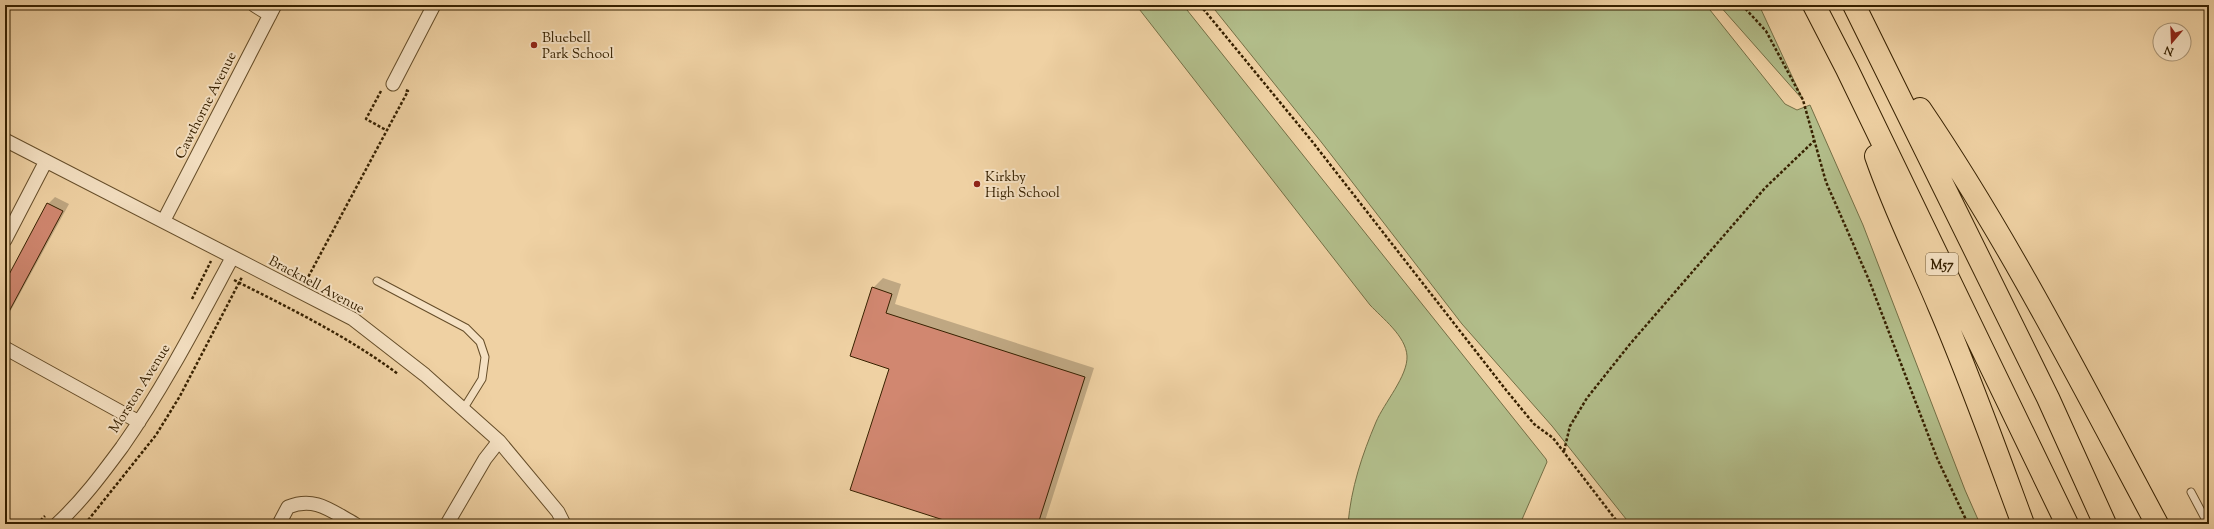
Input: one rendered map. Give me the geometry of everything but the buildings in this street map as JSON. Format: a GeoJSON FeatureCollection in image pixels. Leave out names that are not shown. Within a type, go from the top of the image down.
{"type":"FeatureCollection","features":[{"type":"Feature","properties":{"kind":"highway","name":"M57"},"geometry":{"type":"LineString","coordinates":[[1814,5],[1847,69],[2067,524]]}},
{"type":"Feature","properties":{"kind":"highway","name":"M57"},"geometry":{"type":"LineString","coordinates":[[1854,5],[1873,40],[2048,398],[2105,524]]}},
{"type":"Feature","properties":{"kind":"highway","name":"M57"},"geometry":{"type":"LineString","coordinates":[[1873,40],[1960,168],[2045,318],[2157,524]]}},
{"type":"Feature","properties":{"kind":"highway","name":"M57"},"geometry":{"type":"LineString","coordinates":[[1847,69],[1889,193],[1942,314],[1981,409],[2023,524]]}},
{"type":"Feature","properties":{"kind":"street"},"geometry":{"type":"LineString","coordinates":[[254,5],[272,10]]}},
{"type":"Feature","properties":{"kind":"street"},"geometry":{"type":"LineString","coordinates":[[393,84],[434,5]]}},
{"type":"Feature","properties":{"kind":"street","name":"Cawthorne Avenue"},"geometry":{"type":"LineString","coordinates":[[164,220],[272,10]]}},
{"type":"Feature","properties":{"kind":"street","name":"Bracknell Avenue"},"geometry":{"type":"LineString","coordinates":[[5,140],[124,203],[164,220],[232,258],[353,319],[425,375],[464,408],[499,441],[558,512],[564,524]]}},
{"type":"Feature","properties":{"kind":"street"},"geometry":{"type":"LineString","coordinates":[[5,240],[46,161]]}},
{"type":"Feature","properties":{"kind":"street","name":"Morston Avenue"},"geometry":{"type":"LineString","coordinates":[[57,524],[102,475],[139,422],[176,362],[232,258]]}},
{"type":"Feature","properties":{"kind":"street"},"geometry":{"type":"LineString","coordinates":[[5,348],[139,422]]}},
{"type":"Feature","properties":{"kind":"street"},"geometry":{"type":"LineString","coordinates":[[447,524],[485,459],[499,441]]}},
{"type":"Feature","properties":{"kind":"street"},"geometry":{"type":"LineString","coordinates":[[279,524],[288,507],[299,503],[314,502],[355,524]]}},
{"type":"Feature","properties":{"kind":"lane"},"geometry":{"type":"LineString","coordinates":[[377,281],[466,328],[480,342],[485,357],[482,379],[464,408]]}},
{"type":"Feature","properties":{"kind":"lane"},"geometry":{"type":"LineString","coordinates":[[2191,492],[2208,524]]}},
{"type":"Feature","properties":{"kind":"path"},"geometry":{"type":"LineString","coordinates":[[1200,5],[1311,140],[1506,390],[1534,424],[1553,438],[1619,524]]}},
{"type":"Feature","properties":{"kind":"path"},"geometry":{"type":"LineString","coordinates":[[1742,5],[1766,32],[1803,100],[1826,182],[1869,280],[1937,458],[1968,524]]}},
{"type":"Feature","properties":{"kind":"path"},"geometry":{"type":"LineString","coordinates":[[300,292],[408,92],[387,81],[366,119],[386,130]]}},
{"type":"Feature","properties":{"kind":"path"},"geometry":{"type":"LineString","coordinates":[[1564,452],[1570,426],[1587,398],[1630,344],[1765,188],[1814,141]]}},
{"type":"Feature","properties":{"kind":"path"},"geometry":{"type":"LineString","coordinates":[[85,524],[156,435],[180,396],[248,266]]}},
{"type":"Feature","properties":{"kind":"path"},"geometry":{"type":"LineString","coordinates":[[223,275],[312,319],[364,349],[400,375]]}},
{"type":"Feature","properties":{"kind":"path"},"geometry":{"type":"LineString","coordinates":[[37,524],[48,513]]}},
{"type":"Feature","properties":{"kind":"green space"},"geometry":{"type":"Polygon","coordinates":[[[1136,5],[1183,5],[1546,459],[1547,462],[1520,524],[1348,524],[1354,485],[1362,459],[1376,422],[1404,372],[1407,356],[1406,349],[1393,328],[1370,305],[1136,5]]]}},
{"type":"Feature","properties":{"kind":"green space"},"geometry":{"type":"Polygon","coordinates":[[[1211,5],[1706,5],[1785,104],[1797,110],[1810,105],[1863,225],[1965,490],[1980,524],[1630,524],[1552,426],[1462,324],[1322,143],[1211,5]]]}},
{"type":"Feature","properties":{"kind":"green space"},"geometry":{"type":"Polygon","coordinates":[[[1719,5],[1759,5],[1803,100],[1719,5]]]}},
{"type":"Feature","properties":{"kind":"place","name":"Bluebell Park School"},"geometry":{"type":"Point","coordinates":[534,45]}},
{"type":"Feature","properties":{"kind":"place","name":"Kirkby High School"},"geometry":{"type":"Point","coordinates":[977,184]}}]}
